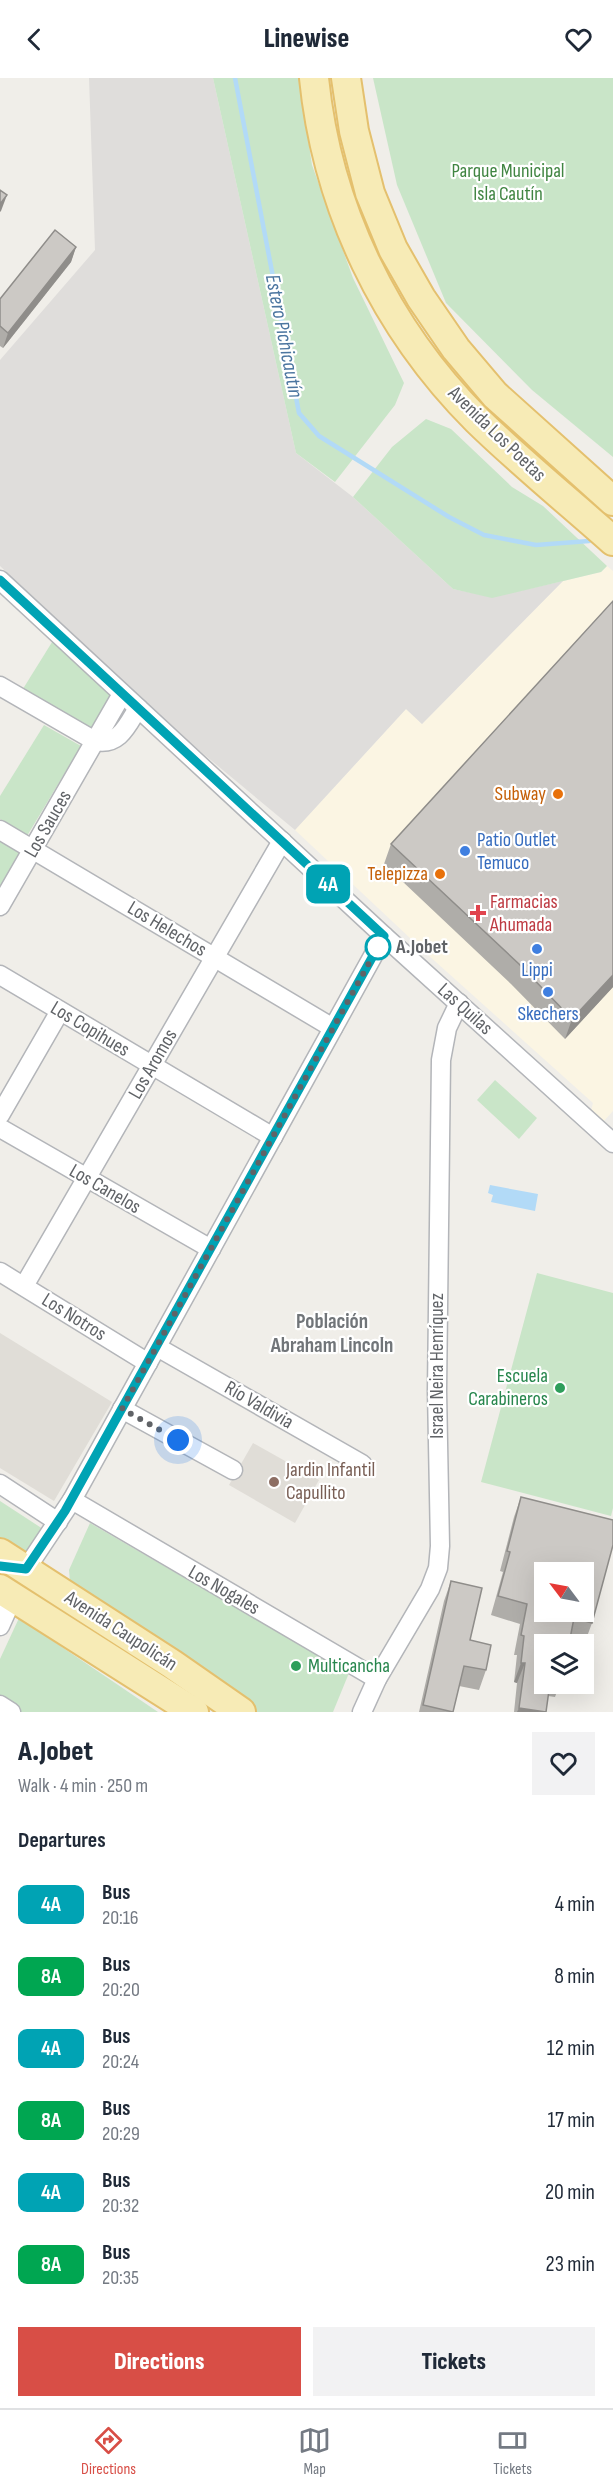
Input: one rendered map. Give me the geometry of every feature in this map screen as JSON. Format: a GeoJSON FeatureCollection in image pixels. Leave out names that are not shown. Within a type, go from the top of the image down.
{"type":"FeatureCollection","features":[{"type":"Feature","properties":{"kind":"main road","name":"Avenida Los Poetas"},"geometry":{"type":"LineString","coordinates":[[314,78],[317,108],[327,152],[345,214],[366,266],[394,316],[426,361],[477,420],[613,540]]}},
{"type":"Feature","properties":{"kind":"main road","name":"Avenida Los Poetas"},"geometry":{"type":"LineString","coordinates":[[346,78],[354,131],[370,193],[393,249],[421,298],[456,349],[495,395],[608,490]]}},
{"type":"Feature","properties":{"kind":"main road","name":"Avenida Caupolicán"},"geometry":{"type":"LineString","coordinates":[[0,1553],[13,1567],[172,1664],[241,1712]]}},
{"type":"Feature","properties":{"kind":"main road","name":"Avenida Caupolicán"},"geometry":{"type":"LineString","coordinates":[[6,1593],[194,1712]]}},
{"type":"Feature","properties":{"kind":"street","name":"Las Quilas"},"geometry":{"type":"LineString","coordinates":[[0,580],[384,936],[613,1143]]}},
{"type":"Feature","properties":{"kind":"street"},"geometry":{"type":"LineString","coordinates":[[0,686],[95,741],[108,742],[119,737],[138,708]]}},
{"type":"Feature","properties":{"kind":"street","name":"Los Sauces"},"geometry":{"type":"LineString","coordinates":[[0,906],[122,694]]}},
{"type":"Feature","properties":{"kind":"street","name":"Los Helechos"},"geometry":{"type":"LineString","coordinates":[[0,830],[333,1028]]}},
{"type":"Feature","properties":{"kind":"street","name":"Los Aromos"},"geometry":{"type":"LineString","coordinates":[[24,1286],[282,841]]}},
{"type":"Feature","properties":{"kind":"street"},"geometry":{"type":"LineString","coordinates":[[13,1567],[58,1522],[72,1500],[384,936]]}},
{"type":"Feature","properties":{"kind":"street","name":"Los Copihues"},"geometry":{"type":"LineString","coordinates":[[0,975],[273,1137]]}},
{"type":"Feature","properties":{"kind":"street","name":"Israel Neira Henríquez"},"geometry":{"type":"LineString","coordinates":[[362,1712],[377,1679],[427,1595],[438,1568],[440,1546],[436,1391],[440,1083],[443,1044],[459,1003]]}},
{"type":"Feature","properties":{"kind":"street"},"geometry":{"type":"LineString","coordinates":[[0,1115],[60,1011]]}},
{"type":"Feature","properties":{"kind":"street","name":"Los Canelos"},"geometry":{"type":"LineString","coordinates":[[0,1128],[211,1249]]}},
{"type":"Feature","properties":{"kind":"street","name":"Los Notros"},"geometry":{"type":"LineString","coordinates":[[0,1272],[152,1355]]}},
{"type":"Feature","properties":{"kind":"street","name":"Río Valdivia"},"geometry":{"type":"LineString","coordinates":[[152,1355],[362,1464]]}},
{"type":"Feature","properties":{"kind":"street"},"geometry":{"type":"LineString","coordinates":[[122,1409],[233,1470]]}},
{"type":"Feature","properties":{"kind":"street"},"geometry":{"type":"LineString","coordinates":[[0,1484],[58,1522]]}},
{"type":"Feature","properties":{"kind":"street","name":"Los Nogales"},"geometry":{"type":"LineString","coordinates":[[72,1500],[377,1679]]}},
{"type":"Feature","properties":{"kind":"street"},"geometry":{"type":"LineString","coordinates":[[0,1626],[6,1593]]}},
{"type":"Feature","properties":{"kind":"street"},"geometry":{"type":"LineString","coordinates":[[0,1705],[11,1712]]}},
{"type":"Feature","properties":{"kind":"shaded area"},"geometry":{"type":"Polygon","coordinates":[[[89,78],[213,78],[296,453],[353,497],[453,589],[492,597],[563,581],[422,724],[406,709],[295,830],[183,737],[0,566],[0,360],[95,250],[89,78]]]}},
{"type":"Feature","properties":{"kind":"shaded area","name":"Patio Outlet Temuco"},"geometry":{"type":"Polygon","coordinates":[[[607,566],[613,571],[613,1111],[603,1122],[591,1111],[593,1103],[427,954],[295,830],[406,709],[422,724],[563,581],[601,572],[607,566]]]}},
{"type":"Feature","properties":{"kind":"shaded area"},"geometry":{"type":"Polygon","coordinates":[[[0,1333],[112,1402],[54,1501],[0,1468],[0,1333]]]}},
{"type":"Feature","properties":{"kind":"shaded area","name":"Jardin Infantil Capullito"},"geometry":{"type":"Polygon","coordinates":[[[253,1443],[319,1480],[295,1523],[229,1485],[253,1443]]]}},
{"type":"Feature","properties":{"kind":"green space"},"geometry":{"type":"Polygon","coordinates":[[[213,78],[299,78],[312,165],[353,278],[404,383],[395,405],[335,482],[296,453],[213,78]]]}},
{"type":"Feature","properties":{"kind":"green space","name":"Parque Municipal Isla Cautín"},"geometry":{"type":"Polygon","coordinates":[[[373,78],[613,78],[613,457],[532,390],[446,303],[397,185],[373,78]]]}},
{"type":"Feature","properties":{"kind":"green space"},"geometry":{"type":"Polygon","coordinates":[[[426,419],[451,429],[512,487],[543,506],[607,566],[601,572],[492,598],[453,589],[353,497],[392,447],[426,419]]]}},
{"type":"Feature","properties":{"kind":"green space"},"geometry":{"type":"Polygon","coordinates":[[[54,639],[115,693],[91,733],[21,692],[54,639]]]}},
{"type":"Feature","properties":{"kind":"green space"},"geometry":{"type":"Polygon","coordinates":[[[44,725],[81,746],[27,836],[0,819],[0,796],[44,725]]]}},
{"type":"Feature","properties":{"kind":"green space"},"geometry":{"type":"Polygon","coordinates":[[[0,840],[20,853],[0,888],[0,840]]]}},
{"type":"Feature","properties":{"kind":"green space"},"geometry":{"type":"Polygon","coordinates":[[[495,1080],[537,1118],[519,1139],[477,1100],[495,1080]]]}},
{"type":"Feature","properties":{"kind":"green space","name":"Escuela Carabineros"},"geometry":{"type":"Polygon","coordinates":[[[537,1273],[613,1293],[613,1508],[611,1516],[481,1482],[537,1273]]]}},
{"type":"Feature","properties":{"kind":"green space"},"geometry":{"type":"Polygon","coordinates":[[[0,1501],[46,1531],[29,1559],[0,1541],[0,1501]]]}},
{"type":"Feature","properties":{"kind":"green space"},"geometry":{"type":"Polygon","coordinates":[[[90,1523],[349,1673],[333,1712],[251,1712],[70,1582],[69,1570],[90,1523]]]}},
{"type":"Feature","properties":{"kind":"green space"},"geometry":{"type":"Polygon","coordinates":[[[19,1618],[158,1712],[20,1712],[0,1700],[0,1659],[19,1618]]]}},
{"type":"Feature","properties":{"kind":"water"},"geometry":{"type":"Polygon","coordinates":[[[490,1185],[538,1194],[535,1211],[491,1202],[493,1195],[488,1193],[490,1185]]]}},
{"type":"Feature","properties":{"kind":"building"},"geometry":{"type":"Polygon","coordinates":[[[0,190],[7,195],[0,204],[0,190]]]}},
{"type":"Feature","properties":{"kind":"building"},"geometry":{"type":"Polygon","coordinates":[[[55,230],[76,247],[8,333],[0,326],[0,299],[55,230]]]}},
{"type":"Feature","properties":{"kind":"building"},"geometry":{"type":"Polygon","coordinates":[[[613,601],[613,975],[572,1019],[519,964],[391,844],[613,601]]]}},
{"type":"Feature","properties":{"kind":"building"},"geometry":{"type":"Polygon","coordinates":[[[521,1497],[613,1520],[613,1545],[594,1616],[594,1562],[534,1562],[534,1622],[573,1622],[571,1634],[534,1634],[534,1694],[548,1694],[546,1712],[519,1708],[525,1663],[521,1663],[524,1636],[521,1635],[527,1604],[498,1596],[510,1552],[507,1551],[521,1497]]]}},
{"type":"Feature","properties":{"kind":"building"},"geometry":{"type":"Polygon","coordinates":[[[451,1581],[482,1588],[470,1640],[491,1645],[486,1670],[464,1666],[453,1712],[423,1705],[451,1581]]]}},
{"type":"Feature","properties":{"kind":"waterway","name":"Estero Pichicautín"},"geometry":{"type":"LineString","coordinates":[[235,78],[299,413],[319,436],[449,517],[484,535],[536,545],[589,541]]}},
{"type":"Feature","properties":{"kind":"bus line","name":"4A"},"geometry":{"type":"LineString","coordinates":[[0,580],[384,936],[72,1500],[26,1569],[0,1566]]}},
{"type":"Feature","properties":{"kind":"place","name":"Subway"},"geometry":{"type":"Point","coordinates":[558,794]}},
{"type":"Feature","properties":{"kind":"place","name":"Patio Outlet Temuco"},"geometry":{"type":"Point","coordinates":[465,851]}},
{"type":"Feature","properties":{"kind":"place","name":"Telepizza"},"geometry":{"type":"Point","coordinates":[440,874]}},
{"type":"Feature","properties":{"kind":"place","name":"Farmacias Ahumada"},"geometry":{"type":"Point","coordinates":[478,913]}},
{"type":"Feature","properties":{"kind":"place","name":"A.Jobet"},"geometry":{"type":"Point","coordinates":[378,947]}},
{"type":"Feature","properties":{"kind":"place","name":"Lippi"},"geometry":{"type":"Point","coordinates":[537,949]}},
{"type":"Feature","properties":{"kind":"place","name":"Skechers"},"geometry":{"type":"Point","coordinates":[548,992]}},
{"type":"Feature","properties":{"kind":"place","name":"Escuela Carabineros"},"geometry":{"type":"Point","coordinates":[560,1388]}},
{"type":"Feature","properties":{"kind":"place","name":"Jardin Infantil Capullito"},"geometry":{"type":"Point","coordinates":[274,1482]}},
{"type":"Feature","properties":{"kind":"place","name":"Multicancha"},"geometry":{"type":"Point","coordinates":[296,1666]}},
{"type":"Feature","properties":{"kind":"district","name":"Población Abraham Lincoln"},"geometry":{"type":"Point","coordinates":[332,1333]}},
{"type":"Feature","properties":{"kind":"route"},"geometry":{"type":"LineString","coordinates":[[178,1440],[122,1409],[378,947]]}}]}
